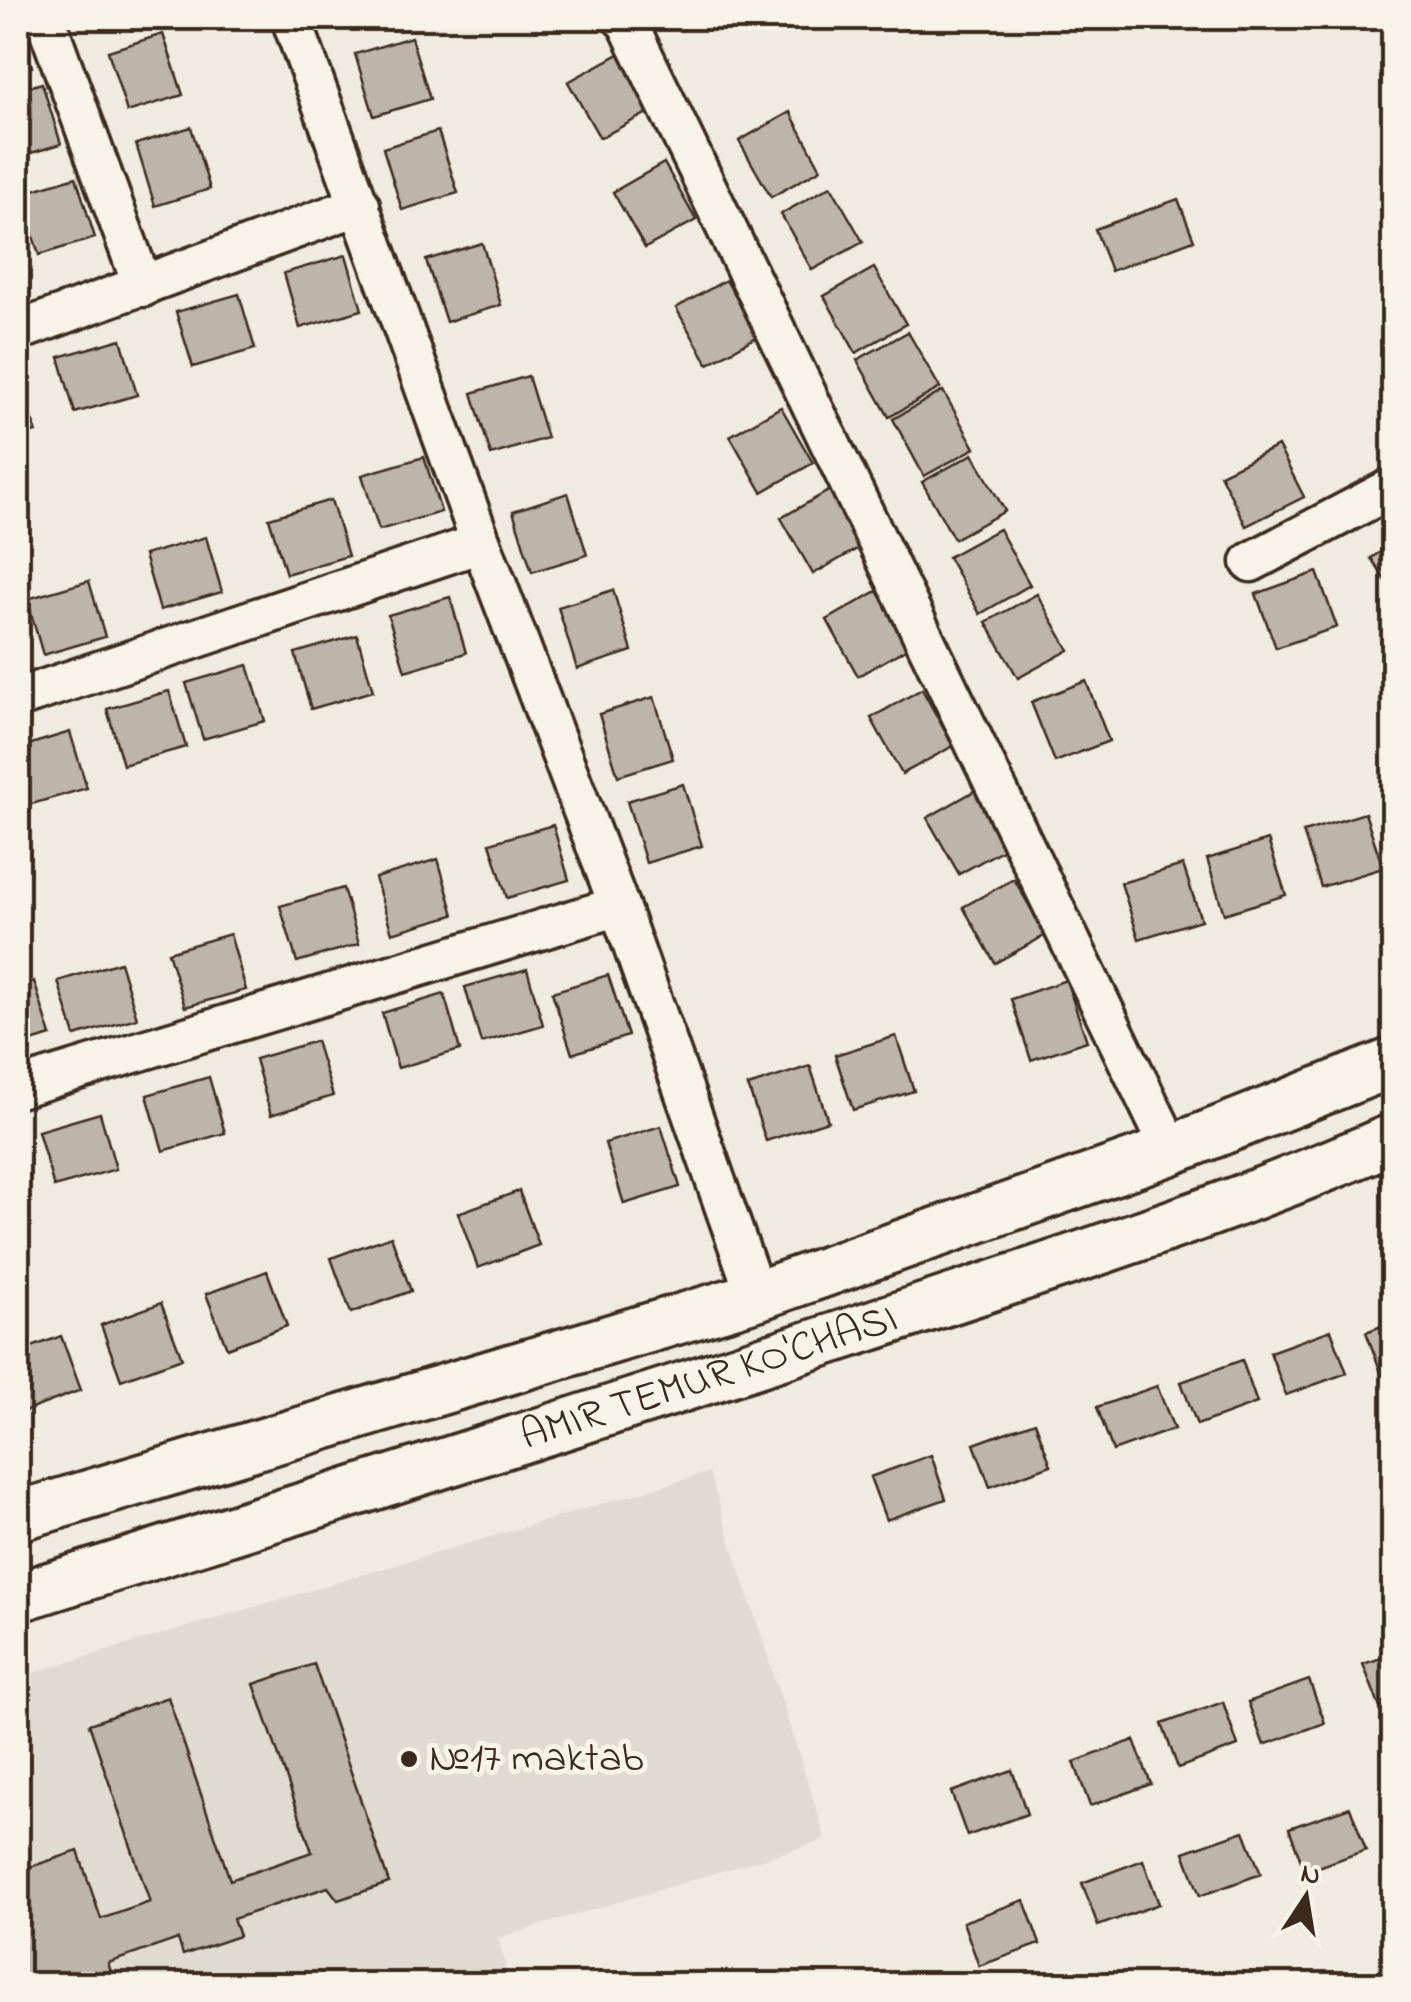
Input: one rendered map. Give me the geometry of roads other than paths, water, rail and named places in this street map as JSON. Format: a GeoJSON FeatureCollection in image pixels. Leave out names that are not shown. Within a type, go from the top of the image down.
{"type":"FeatureCollection","features":[{"type":"Feature","properties":{"kind":"main road","name":"AMIR TEMUR KO'CHASI"},"geometry":{"type":"LineString","coordinates":[[18,1516],[756,1296],[1172,1150],[1394,1062]]}},
{"type":"Feature","properties":{"kind":"main road","name":"AMIR TEMUR KO'CHASI"},"geometry":{"type":"LineString","coordinates":[[18,1597],[1085,1255],[1330,1166],[1394,1138]]}},
{"type":"Feature","properties":{"kind":"street"},"geometry":{"type":"LineString","coordinates":[[45,18],[143,287]]}},
{"type":"Feature","properties":{"kind":"street"},"geometry":{"type":"LineString","coordinates":[[290,18],[618,906],[756,1296]]}},
{"type":"Feature","properties":{"kind":"street"},"geometry":{"type":"LineString","coordinates":[[622,18],[1172,1150]]}},
{"type":"Feature","properties":{"kind":"street"},"geometry":{"type":"LineString","coordinates":[[18,331],[360,204]]}},
{"type":"Feature","properties":{"kind":"street"},"geometry":{"type":"LineString","coordinates":[[1251,562],[1394,486]]}},
{"type":"Feature","properties":{"kind":"street"},"geometry":{"type":"LineString","coordinates":[[18,698],[481,543]]}},
{"type":"Feature","properties":{"kind":"street"},"geometry":{"type":"LineString","coordinates":[[18,1088],[618,906]]}},
{"type":"Feature","properties":{"kind":"place","name":"№17 maktab"},"geometry":{"type":"Point","coordinates":[409,1759]}}]}
